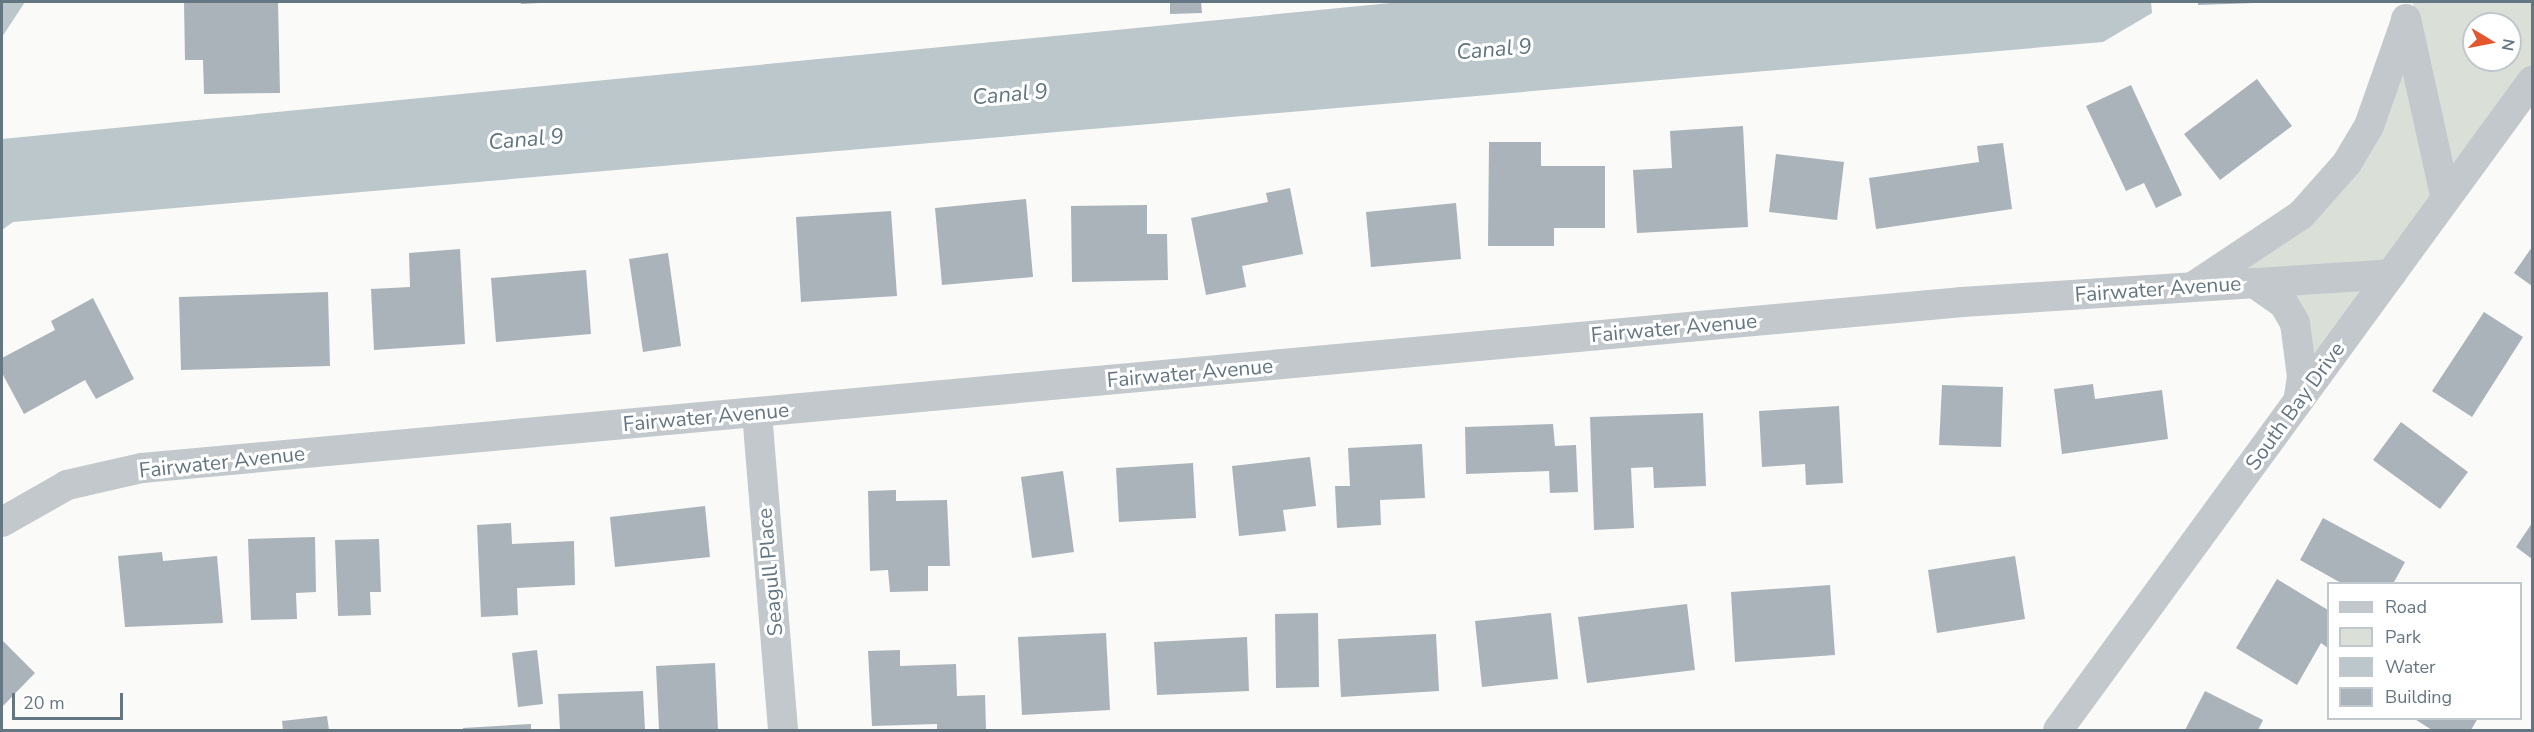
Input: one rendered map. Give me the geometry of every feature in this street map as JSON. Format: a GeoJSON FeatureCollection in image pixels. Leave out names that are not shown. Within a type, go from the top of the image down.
{"type":"FeatureCollection","features":[{"type":"Feature","properties":{"kind":"street"},"geometry":{"type":"LineString","coordinates":[[2404,11],[2446,199]]}},
{"type":"Feature","properties":{"kind":"street"},"geometry":{"type":"LineString","coordinates":[[2191,287],[2301,215],[2347,163],[2369,126],[2404,11]]}},
{"type":"Feature","properties":{"kind":"street","name":"South Bay Drive"},"geometry":{"type":"LineString","coordinates":[[2058,730],[2532,81]]}},
{"type":"Feature","properties":{"kind":"street","name":"Fairwater Avenue"},"geometry":{"type":"LineString","coordinates":[[2,522],[67,485],[142,468],[1962,302],[2391,274]]}},
{"type":"Feature","properties":{"kind":"street"},"geometry":{"type":"LineString","coordinates":[[2254,283],[2284,304],[2295,323],[2302,377],[2298,401]]}},
{"type":"Feature","properties":{"kind":"street","name":"Seagull Place"},"geometry":{"type":"LineString","coordinates":[[757,413],[783,730]]}},
{"type":"Feature","properties":{"kind":"green space"},"geometry":{"type":"Polygon","coordinates":[[[2413,2],[2532,2],[2532,72],[2308,380],[2308,340],[2224,277],[2301,227],[2416,19],[2413,2]]]}},
{"type":"Feature","properties":{"kind":"water"},"geometry":{"type":"Polygon","coordinates":[[[2,2],[25,2],[2,37],[2,2]]]}},
{"type":"Feature","properties":{"kind":"water","name":"Canal 9"},"geometry":{"type":"Polygon","coordinates":[[[1401,2],[2151,2],[2152,13],[2103,42],[13,222],[2,230],[2,139],[1401,2]]]}},
{"type":"Feature","properties":{"kind":"building"},"geometry":{"type":"Polygon","coordinates":[[[184,2],[278,2],[280,93],[204,94],[203,60],[185,60],[184,2]]]}},
{"type":"Feature","properties":{"kind":"building"},"geometry":{"type":"Polygon","coordinates":[[[521,2],[540,2],[540,3],[521,4],[521,2]]]}},
{"type":"Feature","properties":{"kind":"building"},"geometry":{"type":"Polygon","coordinates":[[[1170,2],[1201,2],[1202,13],[1170,14],[1170,2]]]}},
{"type":"Feature","properties":{"kind":"building"},"geometry":{"type":"Polygon","coordinates":[[[2198,2],[2255,2],[2255,3],[2198,5],[2198,2]]]}},
{"type":"Feature","properties":{"kind":"building"},"geometry":{"type":"Polygon","coordinates":[[[2257,79],[2292,126],[2220,180],[2184,134],[2257,79]]]}},
{"type":"Feature","properties":{"kind":"building"},"geometry":{"type":"Polygon","coordinates":[[[2131,85],[2182,195],[2156,208],[2144,183],[2126,191],[2086,106],[2131,85]]]}},
{"type":"Feature","properties":{"kind":"building"},"geometry":{"type":"Polygon","coordinates":[[[1743,126],[1748,227],[1637,233],[1633,170],[1672,168],[1670,131],[1743,126]]]}},
{"type":"Feature","properties":{"kind":"building"},"geometry":{"type":"Polygon","coordinates":[[[1489,142],[1541,142],[1541,166],[1605,166],[1605,228],[1554,228],[1554,246],[1488,246],[1489,142]]]}},
{"type":"Feature","properties":{"kind":"building"},"geometry":{"type":"Polygon","coordinates":[[[2003,143],[2012,209],[1876,229],[1869,178],[1979,162],[1977,146],[2003,143]]]}},
{"type":"Feature","properties":{"kind":"building"},"geometry":{"type":"Polygon","coordinates":[[[1776,154],[1844,162],[1837,220],[1769,212],[1776,154]]]}},
{"type":"Feature","properties":{"kind":"building"},"geometry":{"type":"Polygon","coordinates":[[[1290,188],[1303,254],[1242,266],[1246,287],[1206,295],[1191,218],[1268,202],[1266,193],[1290,188]]]}},
{"type":"Feature","properties":{"kind":"building"},"geometry":{"type":"Polygon","coordinates":[[[1026,199],[1033,277],[942,285],[935,208],[1026,199]]]}},
{"type":"Feature","properties":{"kind":"building"},"geometry":{"type":"Polygon","coordinates":[[[1456,203],[1461,259],[1371,267],[1366,212],[1456,203]]]}},
{"type":"Feature","properties":{"kind":"building"},"geometry":{"type":"Polygon","coordinates":[[[1147,205],[1147,234],[1167,234],[1168,280],[1072,282],[1071,206],[1147,205]]]}},
{"type":"Feature","properties":{"kind":"building"},"geometry":{"type":"Polygon","coordinates":[[[891,211],[897,296],[801,302],[796,217],[891,211]]]}},
{"type":"Feature","properties":{"kind":"building"},"geometry":{"type":"Polygon","coordinates":[[[2532,247],[2532,286],[2514,273],[2532,247]]]}},
{"type":"Feature","properties":{"kind":"building"},"geometry":{"type":"Polygon","coordinates":[[[460,249],[465,344],[374,350],[371,289],[410,287],[409,253],[460,249]]]}},
{"type":"Feature","properties":{"kind":"building"},"geometry":{"type":"Polygon","coordinates":[[[668,253],[681,346],[643,352],[629,259],[668,253]]]}},
{"type":"Feature","properties":{"kind":"building"},"geometry":{"type":"Polygon","coordinates":[[[586,270],[591,334],[496,342],[491,278],[586,270]]]}},
{"type":"Feature","properties":{"kind":"building"},"geometry":{"type":"Polygon","coordinates":[[[328,292],[330,366],[181,370],[179,297],[328,292]]]}},
{"type":"Feature","properties":{"kind":"building"},"geometry":{"type":"Polygon","coordinates":[[[93,298],[134,379],[96,399],[85,380],[24,414],[2,373],[2,358],[55,330],[51,321],[93,298]]]}},
{"type":"Feature","properties":{"kind":"building"},"geometry":{"type":"Polygon","coordinates":[[[2484,312],[2523,337],[2472,417],[2432,391],[2484,312]]]}},
{"type":"Feature","properties":{"kind":"building"},"geometry":{"type":"Polygon","coordinates":[[[2093,384],[2095,399],[2162,390],[2168,439],[2062,454],[2054,389],[2093,384]]]}},
{"type":"Feature","properties":{"kind":"building"},"geometry":{"type":"Polygon","coordinates":[[[1942,385],[2003,387],[2001,447],[1939,445],[1942,385]]]}},
{"type":"Feature","properties":{"kind":"building"},"geometry":{"type":"Polygon","coordinates":[[[1839,406],[1843,483],[1806,485],[1805,464],[1762,467],[1759,411],[1839,406]]]}},
{"type":"Feature","properties":{"kind":"building"},"geometry":{"type":"Polygon","coordinates":[[[1703,413],[1706,486],[1654,488],[1653,467],[1631,468],[1634,528],[1594,530],[1590,417],[1703,413]]]}},
{"type":"Feature","properties":{"kind":"building"},"geometry":{"type":"Polygon","coordinates":[[[2401,422],[2468,472],[2440,509],[2373,460],[2401,422]]]}},
{"type":"Feature","properties":{"kind":"building"},"geometry":{"type":"Polygon","coordinates":[[[1553,424],[1555,446],[1576,445],[1578,492],[1550,493],[1549,471],[1466,474],[1465,427],[1553,424]]]}},
{"type":"Feature","properties":{"kind":"building"},"geometry":{"type":"Polygon","coordinates":[[[1422,444],[1425,498],[1380,500],[1381,525],[1337,528],[1335,486],[1350,486],[1348,448],[1422,444]]]}},
{"type":"Feature","properties":{"kind":"building"},"geometry":{"type":"Polygon","coordinates":[[[1310,457],[1316,506],[1283,510],[1286,531],[1239,536],[1232,466],[1310,457]]]}},
{"type":"Feature","properties":{"kind":"building"},"geometry":{"type":"Polygon","coordinates":[[[1193,463],[1196,518],[1119,522],[1116,468],[1193,463]]]}},
{"type":"Feature","properties":{"kind":"building"},"geometry":{"type":"Polygon","coordinates":[[[1063,471],[1074,552],[1032,558],[1021,477],[1063,471]]]}},
{"type":"Feature","properties":{"kind":"building"},"geometry":{"type":"Polygon","coordinates":[[[896,490],[896,501],[947,500],[950,566],[928,566],[928,591],[890,592],[888,570],[870,571],[868,491],[896,490]]]}},
{"type":"Feature","properties":{"kind":"building"},"geometry":{"type":"Polygon","coordinates":[[[705,506],[710,557],[615,567],[610,517],[705,506]]]}},
{"type":"Feature","properties":{"kind":"building"},"geometry":{"type":"Polygon","coordinates":[[[2323,518],[2405,562],[2394,582],[2339,582],[2300,560],[2323,518]]]}},
{"type":"Feature","properties":{"kind":"building"},"geometry":{"type":"Polygon","coordinates":[[[511,523],[512,544],[574,541],[575,585],[517,588],[518,615],[481,617],[477,525],[511,523]]]}},
{"type":"Feature","properties":{"kind":"building"},"geometry":{"type":"Polygon","coordinates":[[[2532,523],[2532,559],[2516,547],[2532,523]]]}},
{"type":"Feature","properties":{"kind":"building"},"geometry":{"type":"Polygon","coordinates":[[[315,537],[316,592],[296,593],[297,619],[251,620],[248,539],[315,537]]]}},
{"type":"Feature","properties":{"kind":"building"},"geometry":{"type":"Polygon","coordinates":[[[379,539],[381,592],[370,592],[371,615],[338,616],[335,540],[379,539]]]}},
{"type":"Feature","properties":{"kind":"building"},"geometry":{"type":"Polygon","coordinates":[[[162,552],[163,561],[217,556],[223,623],[125,627],[118,556],[162,552]]]}},
{"type":"Feature","properties":{"kind":"building"},"geometry":{"type":"Polygon","coordinates":[[[2015,556],[2025,619],[1937,633],[1928,570],[2015,556]]]}},
{"type":"Feature","properties":{"kind":"building"},"geometry":{"type":"Polygon","coordinates":[[[2277,579],[2327,609],[2327,647],[2321,643],[2297,685],[2236,648],[2277,579]]]}},
{"type":"Feature","properties":{"kind":"building"},"geometry":{"type":"Polygon","coordinates":[[[1830,585],[1835,655],[1735,662],[1731,592],[1830,585]]]}},
{"type":"Feature","properties":{"kind":"building"},"geometry":{"type":"Polygon","coordinates":[[[1687,604],[1695,670],[1587,683],[1578,617],[1687,604]]]}},
{"type":"Feature","properties":{"kind":"building"},"geometry":{"type":"Polygon","coordinates":[[[1318,613],[1319,687],[1276,688],[1275,614],[1318,613]]]}},
{"type":"Feature","properties":{"kind":"building"},"geometry":{"type":"Polygon","coordinates":[[[1551,613],[1558,679],[1482,687],[1475,621],[1551,613]]]}},
{"type":"Feature","properties":{"kind":"building"},"geometry":{"type":"Polygon","coordinates":[[[1106,633],[1110,710],[1022,715],[1018,637],[1106,633]]]}},
{"type":"Feature","properties":{"kind":"building"},"geometry":{"type":"Polygon","coordinates":[[[1436,634],[1439,691],[1341,697],[1338,639],[1436,634]]]}},
{"type":"Feature","properties":{"kind":"building"},"geometry":{"type":"Polygon","coordinates":[[[1247,637],[1249,691],[1157,695],[1154,642],[1247,637]]]}},
{"type":"Feature","properties":{"kind":"building"},"geometry":{"type":"Polygon","coordinates":[[[2,640],[35,673],[2,707],[2,640]]]}},
{"type":"Feature","properties":{"kind":"building"},"geometry":{"type":"Polygon","coordinates":[[[537,650],[543,704],[518,707],[512,653],[537,650]]]}},
{"type":"Feature","properties":{"kind":"building"},"geometry":{"type":"Polygon","coordinates":[[[900,650],[900,666],[956,664],[957,696],[985,695],[986,730],[937,730],[937,724],[872,726],[868,651],[900,650]]]}},
{"type":"Feature","properties":{"kind":"building"},"geometry":{"type":"Polygon","coordinates":[[[715,663],[718,730],[659,730],[656,666],[715,663]]]}},
{"type":"Feature","properties":{"kind":"building"},"geometry":{"type":"Polygon","coordinates":[[[643,691],[645,730],[560,730],[558,694],[643,691]]]}},
{"type":"Feature","properties":{"kind":"building"},"geometry":{"type":"Polygon","coordinates":[[[2205,691],[2263,720],[2258,730],[2185,730],[2205,691]]]}},
{"type":"Feature","properties":{"kind":"building"},"geometry":{"type":"Polygon","coordinates":[[[327,716],[329,730],[283,730],[282,721],[327,716]]]}},
{"type":"Feature","properties":{"kind":"building"},"geometry":{"type":"Polygon","coordinates":[[[2416,720],[2477,720],[2471,730],[2432,730],[2416,720]]]}},
{"type":"Feature","properties":{"kind":"building"},"geometry":{"type":"Polygon","coordinates":[[[531,724],[531,730],[463,730],[463,728],[531,724]]]}}]}
